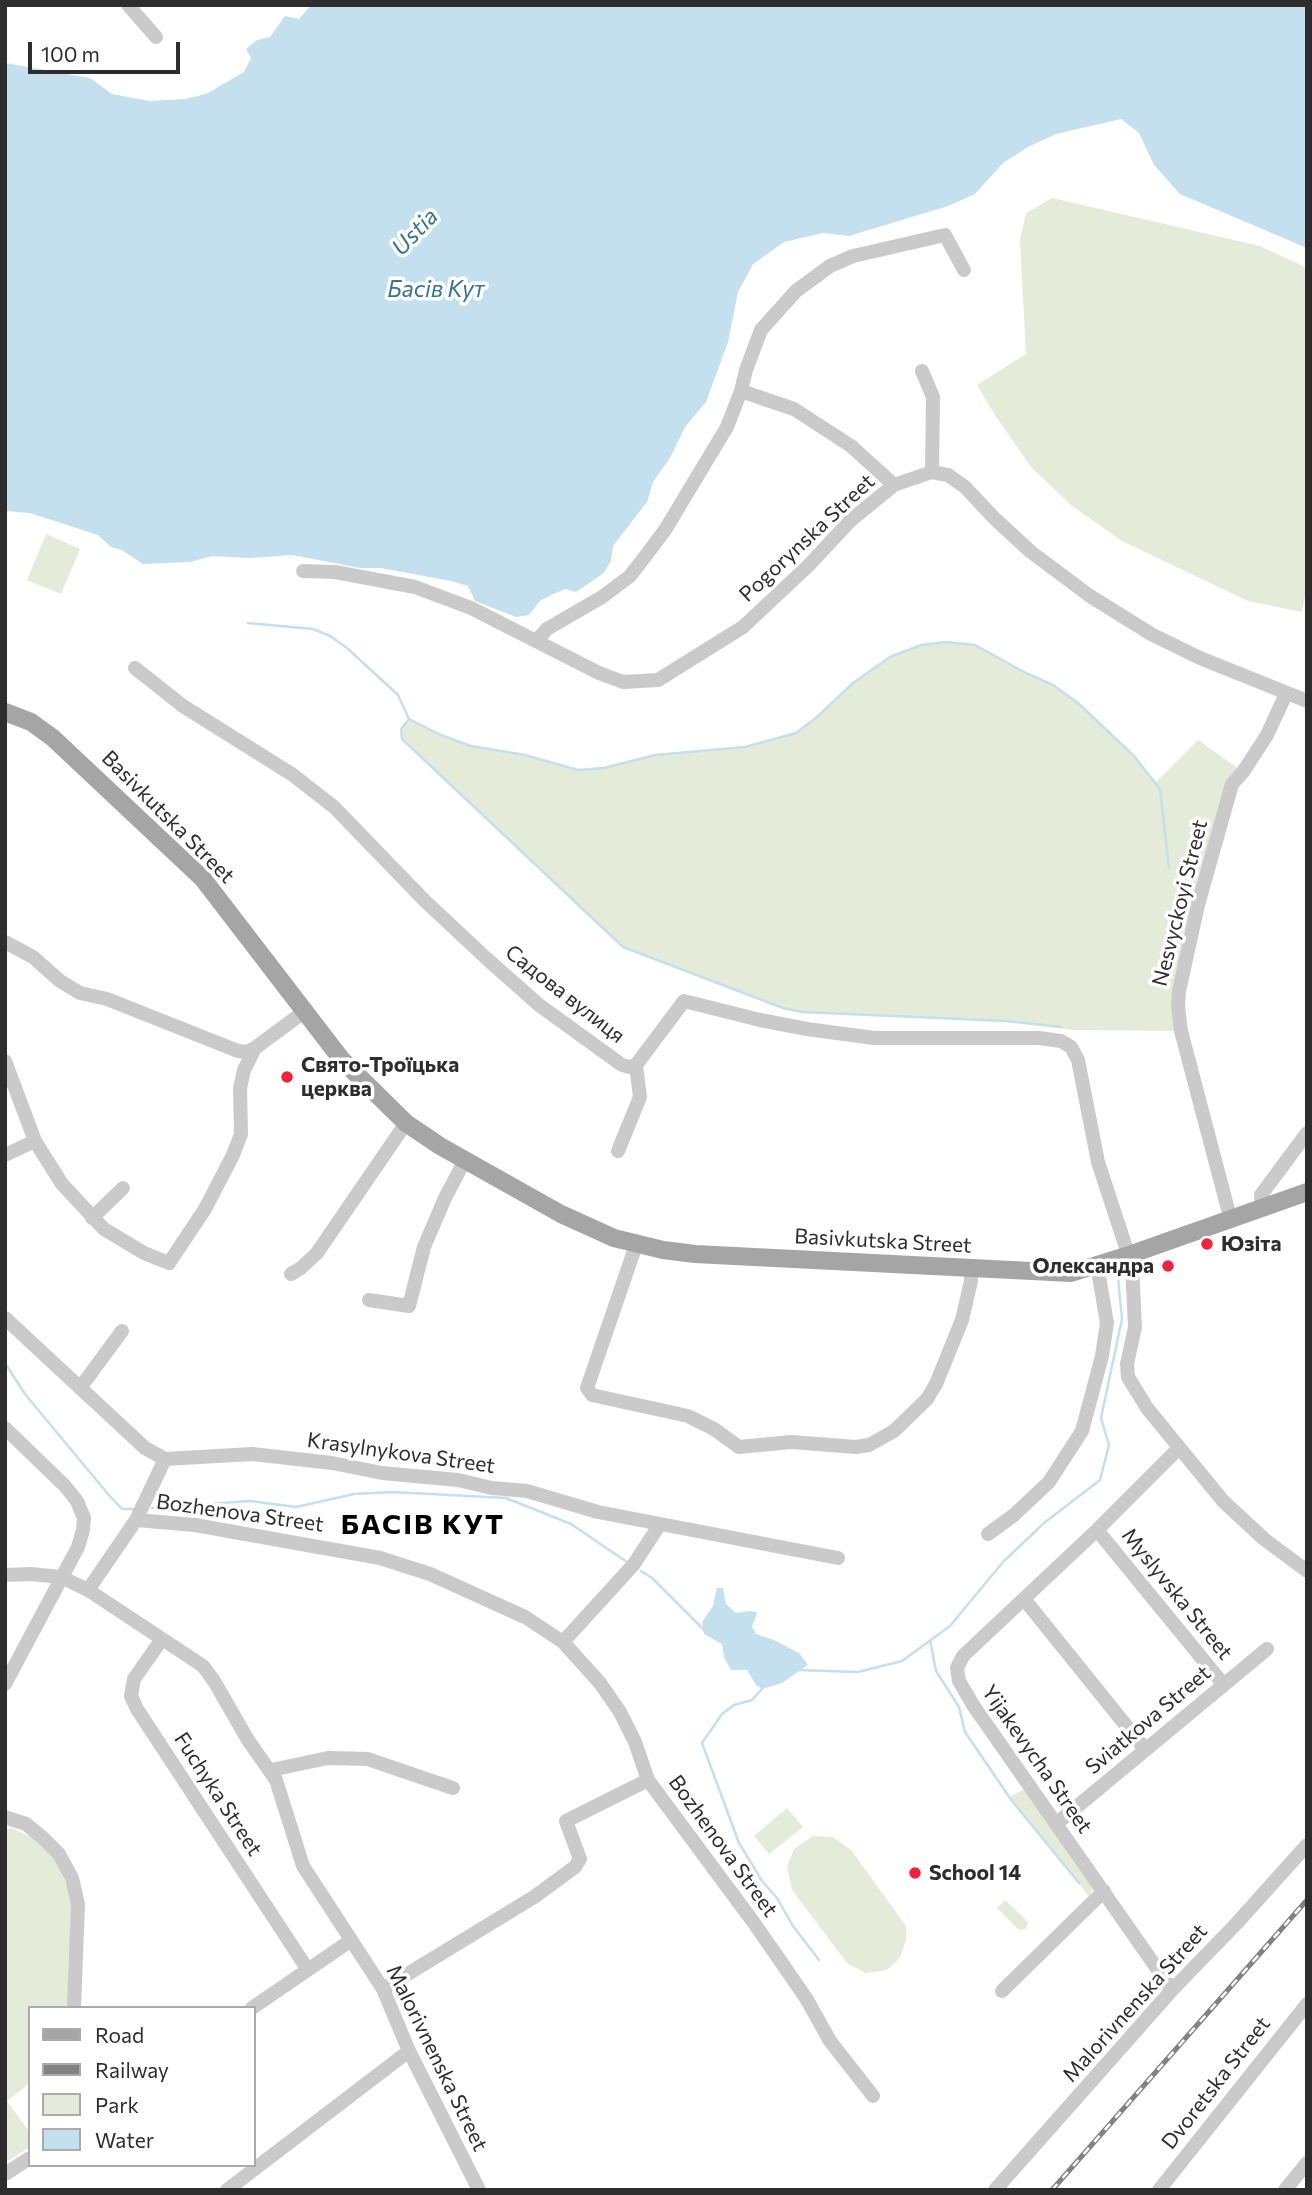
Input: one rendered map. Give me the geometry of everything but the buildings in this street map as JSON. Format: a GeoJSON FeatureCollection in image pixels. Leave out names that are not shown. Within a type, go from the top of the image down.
{"type":"FeatureCollection","features":[{"type":"Feature","properties":{"kind":"main road","name":"Basivkutska Street"},"geometry":{"type":"LineString","coordinates":[[5,712],[31,722],[53,738],[204,879],[342,1060],[406,1123],[561,1214],[614,1238],[636,1245],[695,1254],[1071,1273],[1307,1192]]}},
{"type":"Feature","properties":{"kind":"street"},"geometry":{"type":"LineString","coordinates":[[128,5],[156,37]]}},
{"type":"Feature","properties":{"kind":"street"},"geometry":{"type":"LineString","coordinates":[[537,640],[547,629],[602,597],[630,576],[665,530],[727,427],[761,330],[796,291],[830,266],[863,253],[945,236],[964,271]]}},
{"type":"Feature","properties":{"kind":"street"},"geometry":{"type":"LineString","coordinates":[[922,371],[933,397],[932,472],[948,475],[965,487],[1031,552],[1090,596],[1151,634],[1200,658],[1307,701]]}},
{"type":"Feature","properties":{"kind":"street"},"geometry":{"type":"LineString","coordinates":[[741,391],[794,409],[851,446],[894,485]]}},
{"type":"Feature","properties":{"kind":"street","name":"Pogorynska Street"},"geometry":{"type":"LineString","coordinates":[[303,571],[347,573],[415,587],[471,608],[599,673],[623,682],[657,680],[743,627],[809,565],[851,520],[894,485],[932,472]]}},
{"type":"Feature","properties":{"kind":"street","name":"Садова вулиця"},"geometry":{"type":"LineString","coordinates":[[135,668],[183,706],[309,786],[350,821],[425,901],[539,1005],[622,1065],[636,1065],[684,1001],[807,1029],[874,1038],[1039,1038],[1061,1041],[1071,1047],[1078,1060],[1098,1162],[1129,1255]]}},
{"type":"Feature","properties":{"kind":"street","name":"Nesvyckoyi Street"},"geometry":{"type":"LineString","coordinates":[[1230,1217],[1181,1031],[1179,991],[1198,905],[1232,784],[1244,772],[1267,735],[1286,694]]}},
{"type":"Feature","properties":{"kind":"street"},"geometry":{"type":"LineString","coordinates":[[5,942],[33,957],[60,981],[80,993],[107,999],[238,1051],[247,1052],[255,1048],[305,1011]]}},
{"type":"Feature","properties":{"kind":"street"},"geometry":{"type":"LineString","coordinates":[[5,1061],[34,1141],[62,1184],[92,1218],[118,1239],[169,1263],[205,1209],[233,1155],[241,1134],[240,1088],[244,1070],[255,1048]]}},
{"type":"Feature","properties":{"kind":"street"},"geometry":{"type":"LineString","coordinates":[[618,1151],[640,1097],[636,1065]]}},
{"type":"Feature","properties":{"kind":"street"},"geometry":{"type":"LineString","coordinates":[[291,1275],[317,1253],[406,1123]]}},
{"type":"Feature","properties":{"kind":"street"},"geometry":{"type":"LineString","coordinates":[[1262,1206],[1261,1195],[1307,1133]]}},
{"type":"Feature","properties":{"kind":"street"},"geometry":{"type":"LineString","coordinates":[[5,1154],[34,1141]]}},
{"type":"Feature","properties":{"kind":"street"},"geometry":{"type":"LineString","coordinates":[[369,1300],[409,1306],[424,1247],[465,1160]]}},
{"type":"Feature","properties":{"kind":"street"},"geometry":{"type":"LineString","coordinates":[[92,1218],[123,1188]]}},
{"type":"Feature","properties":{"kind":"street"},"geometry":{"type":"LineString","coordinates":[[636,1245],[587,1388],[592,1395],[688,1416],[714,1429],[739,1447],[791,1442],[856,1447],[869,1445],[894,1431],[927,1399],[936,1384],[962,1320],[971,1269]]}},
{"type":"Feature","properties":{"kind":"street"},"geometry":{"type":"LineString","coordinates":[[1129,1255],[1135,1317],[1127,1364],[1128,1377],[1147,1408],[1223,1501],[1264,1539],[1307,1571]]}},
{"type":"Feature","properties":{"kind":"street"},"geometry":{"type":"LineString","coordinates":[[988,1534],[1014,1515],[1049,1482],[1082,1431],[1102,1356],[1107,1323],[1097,1265]]}},
{"type":"Feature","properties":{"kind":"street"},"geometry":{"type":"LineString","coordinates":[[5,1318],[145,1448],[165,1459],[136,1520],[88,1590]]}},
{"type":"Feature","properties":{"kind":"street"},"geometry":{"type":"LineString","coordinates":[[80,1388],[122,1331]]}},
{"type":"Feature","properties":{"kind":"street"},"geometry":{"type":"LineString","coordinates":[[5,1428],[65,1486],[77,1501],[84,1518],[78,1547],[5,1684]]}},
{"type":"Feature","properties":{"kind":"street","name":"Yijakevycha Street"},"geometry":{"type":"LineString","coordinates":[[1172,1990],[973,1705],[959,1681],[957,1668],[963,1657],[1179,1448]]}},
{"type":"Feature","properties":{"kind":"street","name":"Krasylnykova Street"},"geometry":{"type":"LineString","coordinates":[[165,1459],[252,1454],[332,1463],[383,1473],[458,1480],[492,1488],[527,1491],[587,1510],[838,1558]]}},
{"type":"Feature","properties":{"kind":"street","name":"Bozhenova Street"},"geometry":{"type":"LineString","coordinates":[[136,1520],[195,1525],[380,1558],[430,1574],[525,1618],[563,1642],[600,1683],[620,1712],[635,1742],[648,1780],[754,1923],[806,1998],[830,2041],[873,2096]]}},
{"type":"Feature","properties":{"kind":"street"},"geometry":{"type":"LineString","coordinates":[[563,1642],[634,1564],[660,1524]]}},
{"type":"Feature","properties":{"kind":"street","name":"Myslyvska Street"},"geometry":{"type":"LineString","coordinates":[[1097,1530],[1223,1684]]}},
{"type":"Feature","properties":{"kind":"street","name":"Malorivnenska Street"},"geometry":{"type":"LineString","coordinates":[[5,1575],[61,1577],[88,1590],[202,1666],[214,1681],[248,1740],[271,1770],[303,1866],[383,1989],[408,2051],[479,2190]]}},
{"type":"Feature","properties":{"kind":"street"},"geometry":{"type":"LineString","coordinates":[[1024,1599],[1145,1749]]}},
{"type":"Feature","properties":{"kind":"street","name":"Fuchyka Street"},"geometry":{"type":"LineString","coordinates":[[162,1639],[138,1671],[132,1684],[131,1696],[308,1969]]}},
{"type":"Feature","properties":{"kind":"street","name":"Sviatkova Street"},"geometry":{"type":"LineString","coordinates":[[1056,1824],[1268,1649]]}},
{"type":"Feature","properties":{"kind":"street"},"geometry":{"type":"LineString","coordinates":[[271,1770],[328,1758],[368,1759],[453,1787]]}},
{"type":"Feature","properties":{"kind":"street"},"geometry":{"type":"LineString","coordinates":[[383,1989],[534,1897],[575,1867],[580,1859],[566,1821],[648,1780]]}},
{"type":"Feature","properties":{"kind":"street"},"geometry":{"type":"LineString","coordinates":[[6,1817],[26,1824],[43,1838],[60,1854],[72,1878],[78,1904],[74,2006]]}},
{"type":"Feature","properties":{"kind":"street","name":"Malorivnenska Street"},"geometry":{"type":"LineString","coordinates":[[995,2190],[1172,1990],[1307,1845]]}},
{"type":"Feature","properties":{"kind":"street"},"geometry":{"type":"LineString","coordinates":[[1002,1991],[1104,1891]]}},
{"type":"Feature","properties":{"kind":"street"},"geometry":{"type":"LineString","coordinates":[[255,2006],[350,1941]]}},
{"type":"Feature","properties":{"kind":"street","name":"Dvoretska Street"},"geometry":{"type":"LineString","coordinates":[[1159,2190],[1307,2004]]}},
{"type":"Feature","properties":{"kind":"street"},"geometry":{"type":"LineString","coordinates":[[227,2190],[408,2051]]}},
{"type":"Feature","properties":{"kind":"street"},"geometry":{"type":"LineString","coordinates":[[5,2174],[28,2159]]}},
{"type":"Feature","properties":{"kind":"street"},"geometry":{"type":"LineString","coordinates":[[1285,2190],[1307,2163]]}},
{"type":"Feature","properties":{"kind":"green space"},"geometry":{"type":"Polygon","coordinates":[[[1052,198],[1260,246],[1307,268],[1307,585],[1302,612],[1248,601],[1122,541],[1071,505],[1031,467],[995,415],[977,385],[1026,354],[1020,240],[1026,213],[1052,198]]]}},
{"type":"Feature","properties":{"kind":"green space"},"geometry":{"type":"Polygon","coordinates":[[[46,534],[80,549],[61,594],[27,580],[46,534]]]}},
{"type":"Feature","properties":{"kind":"green space"},"geometry":{"type":"Polygon","coordinates":[[[946,642],[975,645],[1053,685],[1078,703],[1134,756],[1155,783],[1198,740],[1243,772],[1232,784],[1191,932],[1181,1031],[1073,1030],[1006,1021],[802,1012],[744,994],[623,947],[402,739],[401,729],[409,719],[471,746],[525,755],[578,770],[605,768],[655,755],[745,747],[796,733],[853,683],[890,657],[921,645],[946,642]]]}},
{"type":"Feature","properties":{"kind":"green space"},"geometry":{"type":"Polygon","coordinates":[[[1023,1790],[1029,1794],[1093,1889],[1089,1896],[1009,1797],[1023,1790]]]}},
{"type":"Feature","properties":{"kind":"green space"},"geometry":{"type":"Polygon","coordinates":[[[787,1808],[803,1827],[769,1854],[754,1836],[787,1808]]]}},
{"type":"Feature","properties":{"kind":"green space"},"geometry":{"type":"Polygon","coordinates":[[[12,1828],[33,1838],[57,1861],[71,1895],[69,2006],[28,2006],[28,2085],[7,2101],[28,2130],[28,2148],[5,2163],[5,1830],[12,1828]]]}},
{"type":"Feature","properties":{"kind":"green space"},"geometry":{"type":"Polygon","coordinates":[[[813,1836],[833,1837],[851,1850],[906,1926],[906,1940],[900,1958],[887,1970],[866,1973],[847,1963],[792,1890],[787,1867],[794,1849],[813,1836]]]}},
{"type":"Feature","properties":{"kind":"green space"},"geometry":{"type":"Polygon","coordinates":[[[1005,1900],[1028,1922],[1026,1929],[1019,1930],[997,1908],[1005,1900]]]}},
{"type":"Feature","properties":{"kind":"water","name":"Басів Кут"},"geometry":{"type":"Polygon","coordinates":[[[311,5],[1307,5],[1307,248],[1180,194],[1154,165],[1139,133],[1121,119],[1056,134],[1028,147],[1003,163],[975,194],[948,206],[849,236],[823,233],[784,242],[753,264],[738,292],[728,342],[706,402],[685,427],[670,458],[653,482],[647,502],[613,546],[611,561],[604,573],[576,592],[565,589],[540,601],[529,615],[516,617],[475,601],[468,586],[451,581],[292,555],[251,558],[212,556],[190,562],[143,564],[122,550],[111,547],[98,535],[30,513],[5,511],[5,63],[90,78],[112,94],[149,101],[185,99],[206,94],[244,72],[251,58],[246,49],[257,40],[270,37],[285,16],[299,19],[311,5]]]}},
{"type":"Feature","properties":{"kind":"water"},"geometry":{"type":"Polygon","coordinates":[[[717,1588],[723,1588],[726,1604],[736,1613],[757,1612],[752,1627],[756,1634],[799,1653],[808,1665],[782,1683],[762,1689],[756,1685],[747,1670],[731,1670],[724,1657],[722,1644],[704,1634],[702,1622],[713,1606],[717,1588]]]}},
{"type":"Feature","properties":{"kind":"waterway"},"geometry":{"type":"LineString","coordinates":[[248,623],[313,629],[330,636],[398,695],[409,719],[441,735],[471,746],[525,755],[578,770],[604,768],[655,755],[745,747],[796,733],[853,683],[890,657],[921,645],[946,642],[975,645],[1053,685],[1078,703],[1134,756],[1160,789],[1169,868]]}},
{"type":"Feature","properties":{"kind":"waterway"},"geometry":{"type":"LineString","coordinates":[[409,719],[401,729],[402,739],[623,947],[783,1008],[802,1012],[1006,1021],[1061,1027]]}},
{"type":"Feature","properties":{"kind":"waterway"},"geometry":{"type":"LineString","coordinates":[[798,1670],[858,1672],[902,1661],[950,1626],[1003,1562],[1044,1523],[1100,1480],[1109,1445],[1101,1418],[1122,1319],[1118,1278]]}},
{"type":"Feature","properties":{"kind":"waterway"},"geometry":{"type":"LineString","coordinates":[[5,1363],[25,1394],[107,1493],[122,1509],[134,1509]]}},
{"type":"Feature","properties":{"kind":"waterway"},"geometry":{"type":"LineString","coordinates":[[152,1508],[250,1501],[296,1507],[354,1494],[392,1492],[506,1498],[571,1524],[627,1562]]}},
{"type":"Feature","properties":{"kind":"waterway"},"geometry":{"type":"LineString","coordinates":[[641,1571],[652,1578],[705,1631]]}},
{"type":"Feature","properties":{"kind":"waterway"},"geometry":{"type":"LineString","coordinates":[[930,1640],[936,1671],[959,1707],[965,1732],[1012,1801],[1079,1883]]}},
{"type":"Feature","properties":{"kind":"waterway"},"geometry":{"type":"LineString","coordinates":[[762,1689],[752,1700],[734,1705],[722,1714],[702,1743],[739,1843],[762,1881],[777,1898],[793,1926],[819,1960]]}},
{"type":"Feature","properties":{"kind":"railway"},"geometry":{"type":"LineString","coordinates":[[1052,2190],[1307,1900]]}},
{"type":"Feature","properties":{"kind":"place","name":"Свято-Троїцька церква"},"geometry":{"type":"Point","coordinates":[287,1077]}},
{"type":"Feature","properties":{"kind":"place","name":"Юзіта"},"geometry":{"type":"Point","coordinates":[1207,1244]}},
{"type":"Feature","properties":{"kind":"place","name":"Олександра"},"geometry":{"type":"Point","coordinates":[1168,1266]}},
{"type":"Feature","properties":{"kind":"place","name":"School 14"},"geometry":{"type":"Point","coordinates":[915,1873]}},
{"type":"Feature","properties":{"kind":"district","name":"БАСІВ КУТ"},"geometry":{"type":"Point","coordinates":[423,1525]}},
{"type":"Feature","properties":{"kind":"water label","name":"Ustia"},"geometry":{"type":"Point","coordinates":[415,232]}}]}
